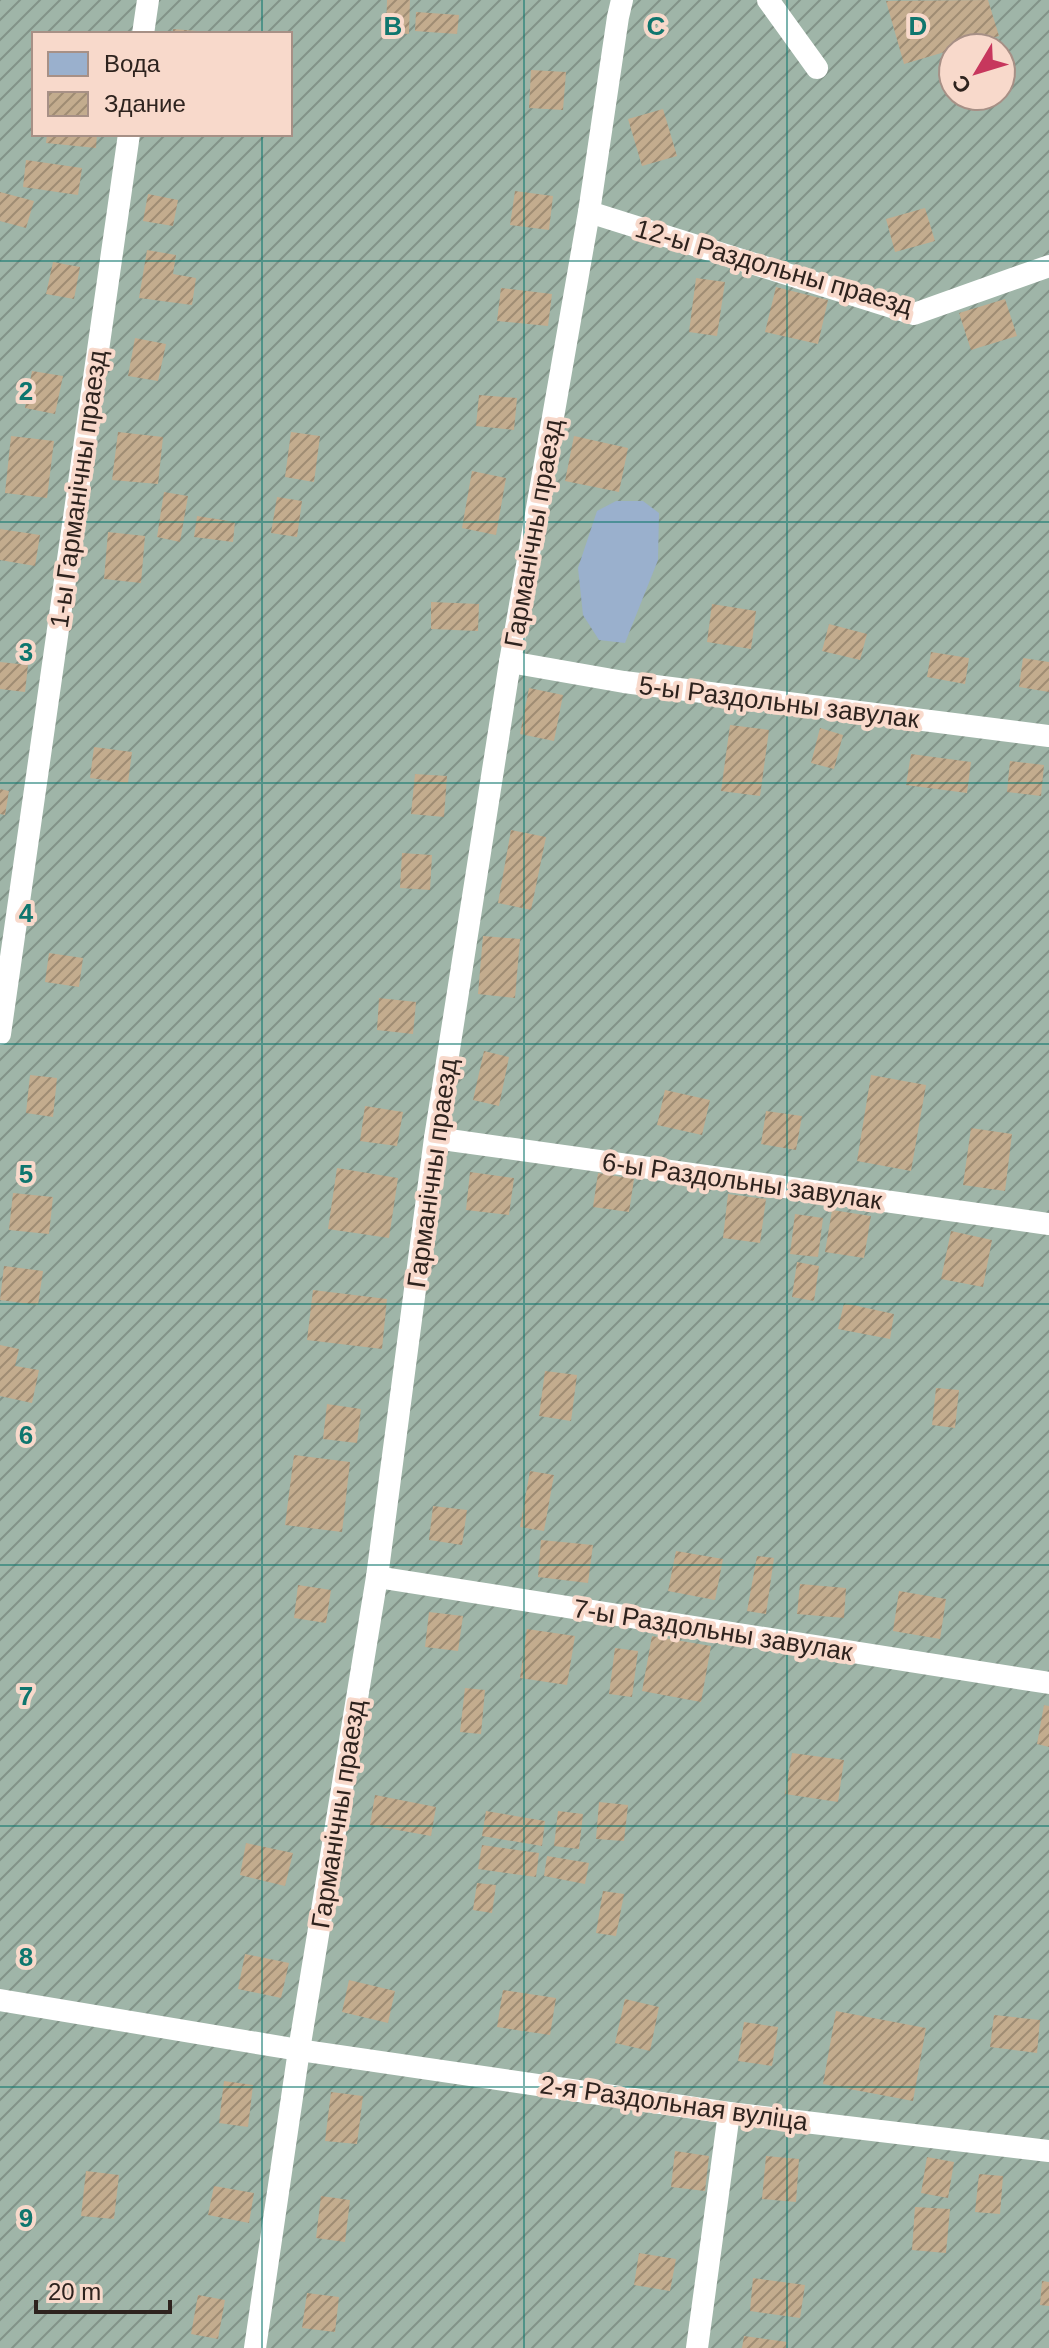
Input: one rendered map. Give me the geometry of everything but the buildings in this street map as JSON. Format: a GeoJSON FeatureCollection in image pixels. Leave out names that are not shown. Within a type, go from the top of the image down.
{"type":"FeatureCollection","features":[{"type":"Feature","properties":{"kind":"lane"},"geometry":{"type":"LineString","coordinates":[[143,32],[148,0]]}},
{"type":"Feature","properties":{"kind":"lane","name":"Гарманічны праезд"},"geometry":{"type":"LineString","coordinates":[[255,2348],[299,2050],[377,1577],[435,1138],[510,662],[589,212],[622,0]]}},
{"type":"Feature","properties":{"kind":"lane"},"geometry":{"type":"LineString","coordinates":[[768,0],[817,68]]}},
{"type":"Feature","properties":{"kind":"lane","name":"1-ы Гарманічны праезд"},"geometry":{"type":"LineString","coordinates":[[0,1034],[129,136]]}},
{"type":"Feature","properties":{"kind":"lane","name":"12-ы Раздольны праезд"},"geometry":{"type":"LineString","coordinates":[[589,212],[914,314],[1049,266]]}},
{"type":"Feature","properties":{"kind":"lane","name":"5-ы Раздольны завулак"},"geometry":{"type":"LineString","coordinates":[[510,662],[624,682],[1049,736]]}},
{"type":"Feature","properties":{"kind":"lane","name":"6-ы Раздольны завулак"},"geometry":{"type":"LineString","coordinates":[[435,1138],[1049,1224]]}},
{"type":"Feature","properties":{"kind":"lane","name":"7-ы Раздольны завулак"},"geometry":{"type":"LineString","coordinates":[[377,1577],[1049,1683]]}},
{"type":"Feature","properties":{"kind":"lane","name":"2-я Раздольная вуліца"},"geometry":{"type":"LineString","coordinates":[[0,2000],[299,2050],[729,2113],[1049,2151]]}},
{"type":"Feature","properties":{"kind":"lane"},"geometry":{"type":"LineString","coordinates":[[697,2348],[729,2113]]}},
{"type":"Feature","properties":{"kind":"green space"},"geometry":{"type":"Polygon","coordinates":[[[0,0],[1049,0],[1049,2348],[0,2348],[0,0]]]}},
{"type":"Feature","properties":{"kind":"water"},"geometry":{"type":"Polygon","coordinates":[[[616,501],[643,501],[659,513],[658,560],[625,643],[599,640],[583,615],[578,568],[597,511],[616,501]]]}}]}
